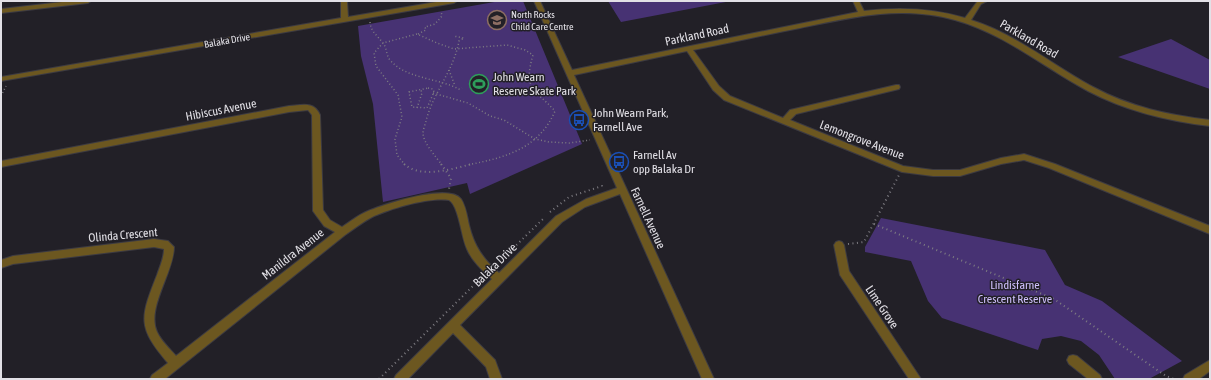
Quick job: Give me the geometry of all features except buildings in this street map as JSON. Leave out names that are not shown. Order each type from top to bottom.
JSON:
[{"type":"street","points":[[1,11],[88,1]]},
{"type":"street","points":[[344,1],[345,20]]},
{"type":"street","name":"Balaka Drive","points":[[1,79],[454,1]]},
{"type":"street","name":"Farnell Avenue","points":[[536,1],[708,379]]},
{"type":"street","points":[[856,1],[862,12]]},
{"type":"street","points":[[968,21],[979,3],[984,1]]},
{"type":"street","name":"Parkland Road","points":[[570,73],[862,12],[922,10],[968,21],[1010,39],[1073,79],[1122,103],[1155,114],[1210,123]]},
{"type":"street","name":"Lemongrove Avenue","points":[[688,48],[716,88],[727,98],[902,169],[932,173],[960,173],[1024,157],[1052,166],[1210,230]]},
{"type":"street","points":[[784,122],[793,112],[896,86]]},
{"type":"street","name":"Hibiscus Avenue","points":[[1,164],[289,109],[310,107],[314,110],[316,115],[318,211],[327,224],[342,232]]},
{"type":"street","name":"Balaka Drive","points":[[400,379],[559,219],[576,206],[594,198],[622,190]]},
{"type":"street","name":"Manildra Avenue","points":[[156,379],[342,232],[363,218],[382,210],[436,196],[448,196]]},
{"type":"street","points":[[448,196],[456,200],[461,208],[469,243],[476,258],[500,279]]},
{"type":"street","name":"Olinda Crescent","points":[[1,264],[13,260],[154,243],[165,244],[169,247],[169,256],[152,308],[150,325],[155,338],[176,363]]},
{"type":"street","name":"Lime Grove","points":[[839,245],[844,272],[915,379]]},
{"type":"street","points":[[454,326],[491,364],[496,379]]},
{"type":"street","points":[[1073,360],[1096,379]]},
{"type":"street","points":[[1189,379],[1210,365]]},
{"type":"path","points":[[418,34],[427,39],[457,49],[506,45],[528,50],[533,55],[527,79],[531,89],[555,111],[550,124],[535,139],[515,153],[498,159],[445,170],[418,172],[408,168],[397,154],[395,139],[402,117],[398,95],[376,66],[374,53],[383,43],[418,34],[423,33],[426,30],[425,28],[432,27],[439,22],[442,16],[440,8]]},
{"type":"path","points":[[370,22],[370,27],[374,34],[383,43],[389,59],[401,69],[455,86],[459,89],[462,88]]},
{"type":"path","points":[[428,107],[449,70],[459,41],[464,36],[453,36]]},
{"type":"path","points":[[449,70],[455,86]]},
{"type":"path","points":[[428,107],[412,107],[409,92],[421,89],[433,89],[433,95],[428,107],[423,134],[429,147],[451,178],[448,196]]},
{"type":"path","points":[[417,108],[421,98],[421,89]]},
{"type":"path","points":[[427,97],[436,94],[468,103],[490,116],[504,120],[535,139],[549,142],[569,143],[598,138]]},
{"type":"path","points":[[839,245],[864,242],[902,169]]},
{"type":"path","points":[[874,224],[1054,299],[1174,379]]},
{"type":"green space","points":[[500,1],[523,1],[582,144],[470,194],[467,183],[383,202],[373,104],[361,56],[358,26]]},
{"type":"green space","points":[[608,1],[731,1],[621,22]]},
{"type":"green space","points":[[1171,39],[1210,60],[1210,89],[1118,57]]},
{"type":"green space","name":"Lindisfarne Crescent Reserve","points":[[881,218],[1045,250],[1065,285],[1102,301],[1182,361],[1149,379],[1115,379],[1099,355],[1081,341],[1061,336],[1042,339],[1038,350],[942,318],[928,301],[911,261],[865,252],[865,247]]},
{"type":"place","name":"North Rocks Child Care Centre","points":[[497,20]]},
{"type":"place","name":"John Wearn Reserve Skate Park","points":[[479,84]]},
{"type":"place","name":"John Wearn Park, Farnell Ave","points":[[579,120]]},
{"type":"place","name":"Farnell Av opp Balaka Dr","points":[[619,162]]}]
